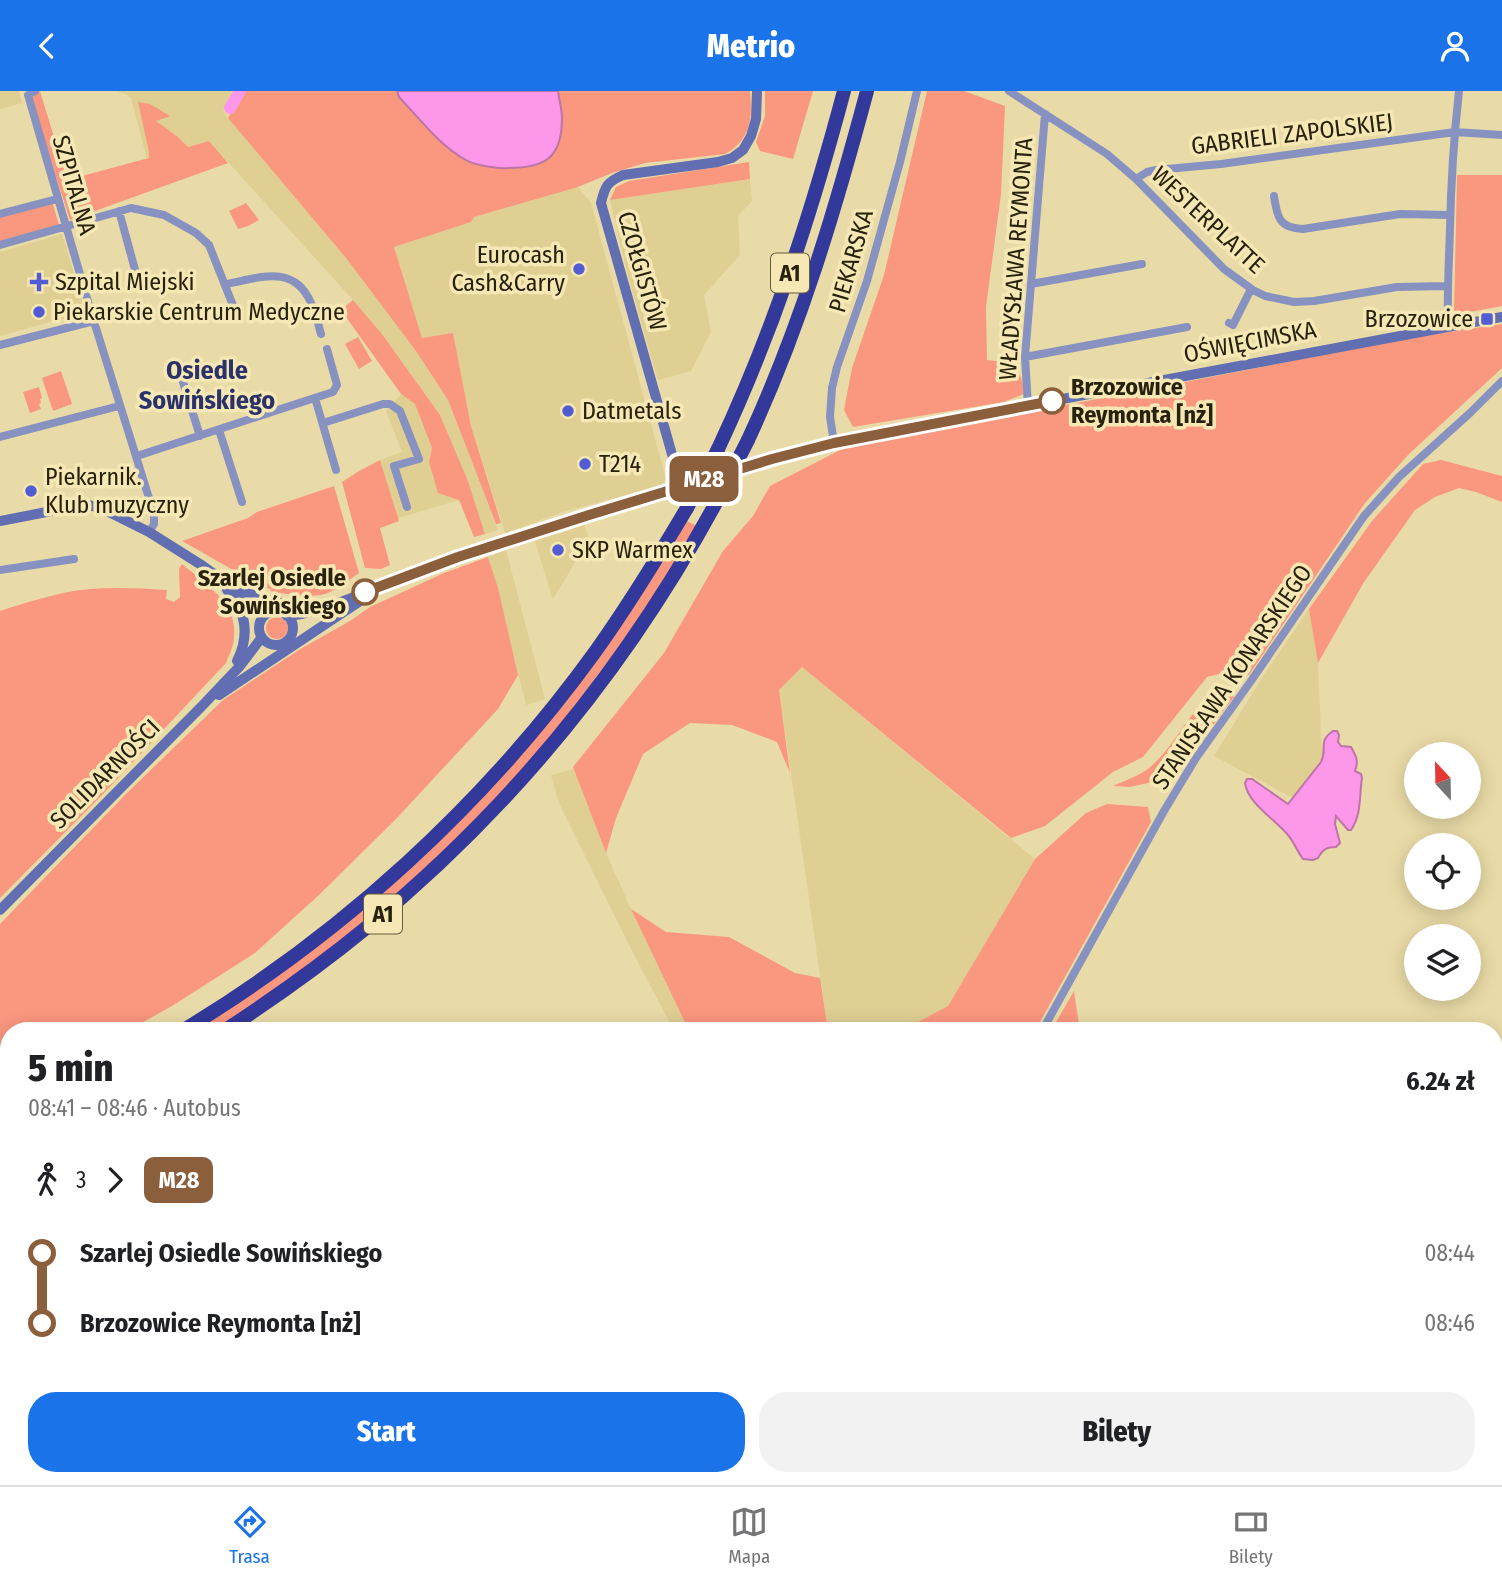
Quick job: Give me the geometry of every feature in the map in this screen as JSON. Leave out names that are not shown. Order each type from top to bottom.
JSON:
[{"type":"highway","name":"A1","points":[[196,1022],[307,947],[355,909],[426,845],[505,763],[555,704],[615,623],[687,508],[718,449],[752,374],[782,297],[844,91]]},
{"type":"highway","name":"A1","points":[[237,1022],[300,979],[367,927],[453,851],[524,777],[568,726],[661,597],[718,499],[779,372],[806,299],[867,91]]},
{"type":"street","name":"SZPITALNA","points":[[35,91],[28,95],[57,199],[155,514],[154,524],[149,532]]},
{"type":"street","name":"CZOŁGISTÓW","points":[[679,487],[601,203],[606,186],[612,179],[623,175],[725,160],[743,150],[754,127],[757,91]]},
{"type":"street","name":"PIEKARSKA","points":[[834,443],[830,417],[832,388],[867,281],[900,162],[916,91]]},
{"type":"street","name":"WESTERPLATTE","points":[[1009,91],[1107,154],[1136,179],[1224,269],[1265,296],[1294,302],[1314,301],[1397,287],[1447,286]]},
{"type":"street","points":[[1448,326],[1450,215],[1459,91]]},
{"type":"street","name":"WŁADYSŁAWA REYMONTA","points":[[1028,405],[1025,357],[1045,114]]},
{"type":"street","name":"GABRIELI ZAPOLSKIEJ","points":[[1136,179],[1156,170],[1221,164],[1455,132],[1502,135]]},
{"type":"street","points":[[1274,196],[1280,221],[1296,229],[1400,214],[1450,215]]},
{"type":"street","points":[[0,214],[57,199]]},
{"type":"street","points":[[0,246],[119,211],[136,208],[164,215],[205,240],[212,251],[236,313]]},
{"type":"street","points":[[119,211],[136,277]]},
{"type":"street","points":[[1031,284],[1142,264]]},
{"type":"street","points":[[226,284],[275,275],[297,282],[311,302],[321,334]]},
{"type":"street","points":[[1229,323],[1233,325],[1251,289]]},
{"type":"street","name":"OŚWIĘCIMSKA","points":[[385,585],[458,557],[679,487],[834,443],[1502,317]]},
{"type":"street","points":[[0,345],[94,321]]},
{"type":"street","points":[[1025,357],[1187,327]]},
{"type":"street","points":[[137,456],[333,392],[337,384],[327,349]]},
{"type":"street","points":[[182,366],[183,382],[200,436]]},
{"type":"street","name":"STANISŁAWA KONARSKIEGO","points":[[1047,1022],[1196,758],[1364,516],[1399,477],[1502,381]]},
{"type":"street","points":[[315,398],[336,470]]},
{"type":"street","points":[[323,423],[383,404],[390,404],[400,411],[419,459],[394,466],[407,507]]},
{"type":"street","points":[[0,436],[120,406]]},
{"type":"street","points":[[219,430],[242,502]]},
{"type":"street","points":[[0,521],[89,505],[105,510],[149,532],[203,566],[265,617]]},
{"type":"street","points":[[0,570],[74,559]]},
{"type":"street","points":[[213,574],[262,599],[302,606],[336,604]]},
{"type":"street","points":[[213,574],[235,599],[244,623],[241,653],[216,691]]},
{"type":"street","points":[[288,615],[293,627],[289,638],[280,644],[266,640],[259,627],[265,617],[278,611],[294,616],[336,604],[385,585]]},
{"type":"street","points":[[202,706],[385,585]]},
{"type":"street","points":[[293,627],[336,604]]},
{"type":"street","name":"SOLIDARNOŚCI","points":[[0,910],[266,640]]},
{"type":"shaded area","points":[[0,91],[19,91],[22,103],[0,109]]},
{"type":"shaded area","points":[[40,91],[67,180],[149,158],[138,102],[150,104],[170,116],[156,121],[188,147],[209,141],[228,163],[70,220],[31,99]]},
{"type":"shaded area","points":[[116,91],[232,91],[223,112],[346,258],[416,351],[448,400],[498,530],[485,534],[468,481],[440,415],[382,334],[353,300],[209,141],[147,159],[131,98]]},
{"type":"shaded area","points":[[244,91],[750,91],[751,110],[745,135],[725,154],[645,163],[578,187],[474,217],[471,222],[394,247],[422,338],[453,333],[471,426],[501,523],[496,524],[448,400],[416,351],[346,258],[228,118]]},
{"type":"shaded area","points":[[397,91],[558,91],[562,118],[559,143],[549,158],[532,166],[504,168],[475,163],[456,154],[438,139],[399,97]]},
{"type":"shaded area","points":[[765,91],[813,91],[793,159],[760,151],[756,142],[765,116]]},
{"type":"shaded area","points":[[927,91],[964,91],[1005,106],[1001,194],[986,307],[987,360],[1016,363],[1026,393],[1004,402],[853,427],[844,410],[852,368],[884,275]]},
{"type":"shaded area","points":[[749,162],[750,179],[610,200],[616,187],[629,181]]},
{"type":"shaded area","points":[[1457,175],[1502,175],[1502,306],[1454,315]]},
{"type":"shaded area","points":[[750,179],[752,201],[738,216],[740,255],[704,295],[711,332],[691,371],[658,380],[628,276],[610,200]]},
{"type":"shaded area","points":[[578,187],[591,203],[666,479],[662,485],[563,512],[505,533],[471,426],[453,334],[422,338],[394,247],[470,222],[474,217]]},
{"type":"shaded area","points":[[52,201],[59,225],[0,243],[0,215]]},
{"type":"shaded area","points":[[246,203],[259,220],[238,229],[229,211]]},
{"type":"shaded area","name":"Szpital Miejski","points":[[62,234],[86,312],[0,336],[0,252]]},
{"type":"shaded area","points":[[353,300],[382,334],[440,415],[468,481],[485,534],[474,537],[459,500],[438,493],[429,462],[432,448],[415,404],[401,394],[341,310]]},
{"type":"shaded area","points":[[1502,324],[1502,368],[1408,455],[1365,503],[1249,675],[1235,670],[1207,677],[1143,757],[1113,772],[1045,826],[1011,838],[802,667],[779,690],[790,773],[777,742],[732,725],[690,723],[643,754],[616,818],[606,853],[573,767],[664,653],[723,551],[753,516],[770,486],[844,448],[1389,341]]},
{"type":"shaded area","points":[[358,337],[372,361],[359,369],[345,344]]},
{"type":"shaded area","points":[[61,371],[72,404],[53,411],[42,378]]},
{"type":"shaded area","points":[[39,387],[41,409],[30,413],[23,392]]},
{"type":"shaded area","points":[[401,394],[415,404],[432,448],[429,463],[459,500],[398,518],[380,460],[402,452],[386,411]]},
{"type":"shaded area","points":[[380,460],[399,521],[380,528],[390,565],[381,569],[365,568],[342,482]]},
{"type":"shaded area","points":[[1441,460],[1502,476],[1502,502],[1459,488],[1435,497],[1415,510],[1364,582],[1318,663],[1309,609],[1372,521],[1423,464]]},
{"type":"shaded area","points":[[334,486],[359,573],[326,594],[316,596],[270,591],[271,589],[182,541],[248,518],[257,512]]},
{"type":"shaded area","points":[[685,520],[697,526],[643,614],[543,748],[442,854],[347,937],[264,998],[228,1022],[206,1022],[232,1006],[478,800]]},
{"type":"shaded area","points":[[584,523],[594,555],[576,561],[553,599],[534,539]]},
{"type":"shaded area","points":[[506,550],[545,699],[526,705],[488,557]]},
{"type":"shaded area","points":[[488,557],[518,675],[498,709],[396,819],[255,953],[143,1022],[0,1022],[0,924],[126,794],[223,700],[370,607],[444,573]]},
{"type":"shaded area","points":[[182,564],[218,595],[231,614],[234,640],[226,663],[105,792],[0,898],[0,611],[63,593],[102,588],[167,590],[166,599],[174,602],[180,597],[179,569]]},
{"type":"shaded area","points":[[1309,609],[1318,663],[1322,758],[1293,798],[1214,756],[1263,676]]},
{"type":"shaded area","points":[[277,617],[285,620],[288,628],[285,636],[277,639],[269,636],[266,628],[269,620]]},
{"type":"shaded area","points":[[802,667],[1035,859],[948,1006],[918,1022],[827,1022],[779,690]]},
{"type":"shaded area","points":[[1217,689],[1230,689],[1234,697],[1189,757],[1148,783],[1130,787],[1113,786],[1144,772],[1158,760],[1198,707]]},
{"type":"shaded area","points":[[1333,731],[1337,731],[1341,746],[1351,747],[1356,756],[1355,771],[1361,774],[1362,778],[1359,811],[1351,830],[1336,816],[1335,824],[1340,843],[1336,847],[1326,849],[1313,860],[1303,859],[1283,829],[1251,798],[1245,783],[1247,779],[1252,779],[1288,804],[1321,762],[1325,739]]},
{"type":"shaded area","points":[[574,769],[606,853],[685,1022],[669,1022],[558,801],[551,775]]},
{"type":"shaded area","points":[[1107,804],[1148,807],[1151,822],[1040,1022],[918,1022],[948,1006],[1035,859],[1086,813]]},
{"type":"shaded area","points":[[631,909],[666,932],[729,937],[795,973],[820,978],[827,1022],[685,1022]]},
{"type":"shaded area","points":[[1074,991],[1079,1022],[1056,1022]]},
{"type":"waterway","points":[[230,108],[240,91]]},
{"type":"bus line","name":"M28","points":[[365,592],[458,557],[772,459],[900,429],[1052,401]]},
{"type":"place","name":"Eurocash Cash&Carry","points":[[579,269]]},
{"type":"place","name":"Szpital Miejski","points":[[39,282]]},
{"type":"place","name":"Piekarskie Centrum Medyczne","points":[[39,312]]},
{"type":"place","name":"Brzozowice","points":[[1487,319]]},
{"type":"place","name":"Brzozowice Reymonta [nż]","points":[[1052,401]]},
{"type":"place","name":"Datmetals","points":[[568,411]]},
{"type":"place","name":"T214","points":[[585,464]]},
{"type":"place","name":"Piekarnik. Klub muzyczny","points":[[31,491]]},
{"type":"place","name":"SKP Warmex","points":[[558,550]]},
{"type":"place","name":"Szarlej Osiedle Sowińskiego","points":[[365,592]]},
{"type":"district","name":"Osiedle Sowińskiego","points":[[207,384]]}]
